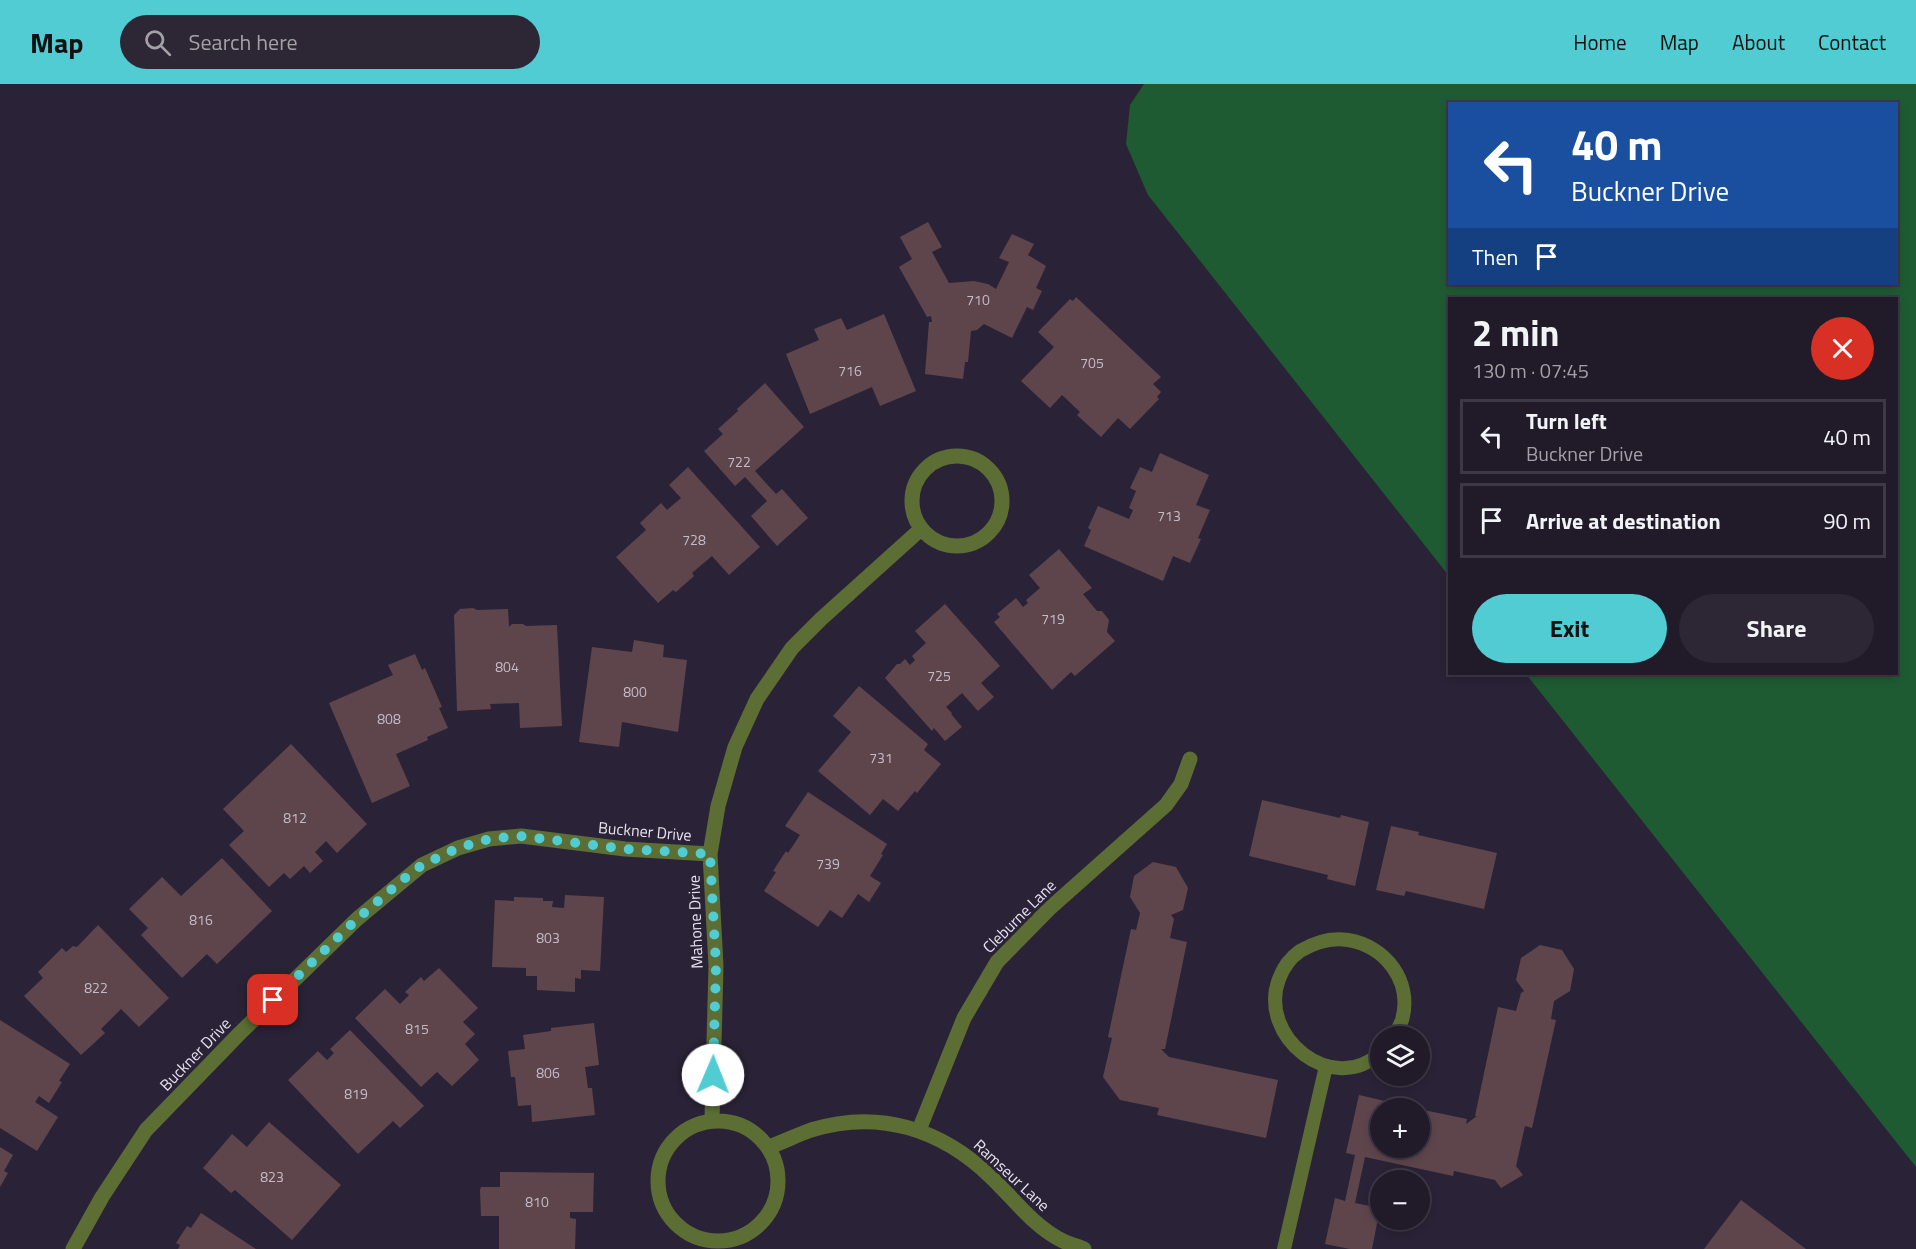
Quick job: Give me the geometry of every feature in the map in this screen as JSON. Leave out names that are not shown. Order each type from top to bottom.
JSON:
[{"type":"street","points":[[948,456],[971,457],[988,467],[1000,487],[1002,501],[996,524],[984,538],[967,546],[951,547],[931,539],[921,529],[912,511],[911,492],[919,474],[930,463],[948,456]]},
{"type":"street","name":"Mahone Drive","points":[[712,1119],[716,966],[710,854],[718,806],[735,747],[757,699],[792,648],[820,619],[921,529]]},
{"type":"street","name":"Cleburne Lane","points":[[919,1130],[964,1018],[997,962],[1049,909],[1166,805],[1181,784],[1190,759]]},
{"type":"street","name":"Buckner Drive","points":[[73,1249],[102,1197],[146,1130],[240,1033],[357,919],[422,865],[458,848],[489,839],[520,836],[626,849],[710,854]]},
{"type":"street","points":[[712,1119],[735,1123],[758,1136],[768,1147],[777,1168],[777,1191],[769,1212],[746,1242],[694,1243],[673,1222],[661,1200],[658,1176],[664,1155],[680,1132],[699,1122],[712,1119]]},
{"type":"street","name":"Ramseur Lane","points":[[768,1147],[812,1130],[849,1123],[878,1121],[919,1130],[958,1149],[990,1176],[1035,1222],[1062,1241],[1084,1249]]},
{"type":"lane","points":[[1370,1062],[1350,1068],[1326,1066],[1305,1056],[1283,1033],[1275,1012],[1275,990],[1283,969],[1294,955],[1314,943],[1338,938],[1362,942],[1383,955],[1399,975],[1404,994],[1403,1018],[1399,1026]]},
{"type":"lane","points":[[1284,1249],[1326,1066]]},
{"type":"green space","points":[[1144,84],[1916,84],[1916,1167],[1527,675],[1898,675],[1898,297],[1448,297],[1448,575],[1148,195],[1126,144],[1130,105]]},
{"type":"building","points":[[928,222],[942,247],[932,252],[949,283],[974,281],[988,284],[996,289],[1009,262],[999,258],[1012,234],[1034,244],[1028,255],[1046,266],[1036,288],[1042,291],[1033,310],[1027,307],[1012,338],[984,324],[977,330],[971,331],[968,362],[965,362],[963,379],[925,374],[931,316],[927,317],[899,267],[912,259],[900,237]]},
{"type":"building","points":[[1076,297],[1161,377],[1153,384],[1161,392],[1157,397],[1159,399],[1130,429],[1118,418],[1101,437],[1077,415],[1080,412],[1062,395],[1050,408],[1021,381],[1054,347],[1038,332],[1070,299],[1073,301]]},
{"type":"building","points":[[884,314],[916,391],[880,406],[872,387],[810,414],[786,354],[819,340],[814,329],[841,318],[847,330]]},
{"type":"building","points":[[765,383],[804,427],[755,471],[776,494],[782,489],[808,518],[777,546],[751,516],[767,501],[745,477],[735,486],[704,451],[723,434],[718,429]]},
{"type":"building","points":[[1160,453],[1209,475],[1196,505],[1210,510],[1198,538],[1201,539],[1190,563],[1173,556],[1163,581],[1084,546],[1091,530],[1088,528],[1098,506],[1129,519],[1133,510],[1129,508],[1136,491],[1130,488],[1140,467],[1152,472]]},
{"type":"building","points":[[688,467],[760,547],[729,575],[712,556],[692,573],[694,576],[676,592],[673,590],[658,603],[616,557],[646,530],[640,523],[661,503],[667,510],[681,498],[669,485]]},
{"type":"building","points":[[1059,549],[1092,588],[1083,594],[1097,611],[1102,611],[1109,620],[1107,632],[1115,641],[1075,676],[1071,672],[1052,690],[994,622],[1000,617],[997,614],[1016,598],[1023,607],[1028,603],[1026,600],[1040,588],[1029,575]]},
{"type":"building","points":[[945,604],[1000,666],[981,683],[994,697],[978,711],[962,693],[946,707],[962,727],[945,741],[934,728],[932,731],[885,678],[897,664],[905,659],[910,665],[915,660],[912,656],[926,643],[915,631]]},
{"type":"building","points":[[460,609],[477,610],[508,609],[509,627],[512,624],[557,625],[562,726],[520,728],[519,703],[490,704],[491,709],[457,711],[454,615]]},
{"type":"building","points":[[634,640],[664,645],[663,657],[687,660],[678,732],[622,722],[619,747],[579,742],[592,647],[632,652]]},
{"type":"building","points":[[415,654],[422,670],[425,668],[442,707],[439,708],[448,728],[396,754],[410,786],[372,803],[329,703],[393,675],[388,665]]},
{"type":"building","points":[[859,686],[928,744],[924,750],[941,764],[917,793],[915,791],[898,811],[883,799],[870,815],[818,771],[851,732],[833,716]]},
{"type":"building","points":[[291,744],[367,824],[337,853],[326,841],[315,852],[323,861],[310,873],[304,866],[290,879],[284,873],[269,887],[229,845],[244,831],[223,809]]},
{"type":"building","points":[[808,792],[887,844],[870,876],[881,883],[869,902],[858,894],[842,918],[830,910],[818,927],[764,891],[776,872],[773,871],[800,835],[785,826]]},
{"type":"building","points":[[1262,800],[1340,818],[1341,815],[1369,822],[1355,886],[1327,879],[1328,875],[1249,856]]},
{"type":"building","points":[[1391,826],[1419,832],[1418,835],[1497,853],[1484,909],[1406,891],[1404,896],[1376,890]]},
{"type":"building","points":[[222,858],[272,911],[217,964],[207,954],[182,978],[141,935],[148,928],[129,909],[162,877],[181,896]]},
{"type":"building","points":[[1153,862],[1176,867],[1188,888],[1183,910],[1171,915],[1174,919],[1170,938],[1187,942],[1165,1049],[1161,1049],[1169,1057],[1278,1080],[1266,1138],[1157,1115],[1159,1108],[1120,1100],[1103,1077],[1112,1038],[1108,1037],[1131,929],[1136,930],[1140,913],[1130,897],[1134,876]]},
{"type":"building","points":[[565,895],[604,897],[600,971],[581,970],[581,979],[575,978],[575,992],[537,990],[537,976],[526,976],[526,968],[492,967],[495,900],[514,901],[514,897],[543,898],[543,901],[553,901],[552,907],[564,908]]},
{"type":"building","points":[[98,925],[169,998],[139,1027],[121,1009],[101,1029],[105,1033],[81,1055],[24,996],[43,978],[38,972],[62,948],[66,952],[73,946],[77,947]]},
{"type":"building","points":[[1540,945],[1562,950],[1574,969],[1570,991],[1554,1001],[1551,1019],[1556,1020],[1532,1128],[1525,1126],[1516,1166],[1523,1175],[1501,1188],[1495,1180],[1454,1171],[1453,1176],[1365,1157],[1355,1203],[1370,1206],[1370,1230],[1376,1230],[1372,1249],[1350,1249],[1325,1244],[1335,1198],[1345,1201],[1355,1155],[1346,1153],[1359,1095],[1372,1098],[1370,1098],[1370,1158],[1430,1158],[1430,1111],[1467,1119],[1466,1124],[1477,1116],[1475,1116],[1498,1007],[1516,1011],[1521,993],[1524,991],[1516,980],[1521,958]]},
{"type":"building","points":[[439,968],[478,1008],[463,1022],[475,1034],[465,1044],[479,1060],[452,1086],[437,1072],[421,1087],[355,1018],[385,989],[400,1004],[409,995],[405,992],[421,977],[424,981]]},
{"type":"building","points":[[0,1020],[70,1064],[49,1103],[39,1096],[35,1102],[58,1117],[37,1151],[0,1128]]},
{"type":"building","points":[[594,1023],[599,1065],[585,1067],[588,1088],[592,1088],[595,1115],[532,1122],[531,1105],[518,1106],[515,1077],[511,1077],[508,1051],[525,1049],[523,1035],[551,1031],[551,1028]]},
{"type":"building","points":[[350,1030],[424,1106],[400,1128],[393,1121],[358,1154],[288,1080],[318,1051],[327,1060],[334,1053],[330,1049]]},
{"type":"building","points":[[269,1122],[341,1185],[292,1240],[235,1190],[231,1193],[203,1168],[232,1134],[247,1147]]},
{"type":"building","points":[[0,1147],[13,1155],[4,1171],[8,1173],[0,1187]]},
{"type":"building","points":[[500,1172],[594,1173],[593,1212],[570,1212],[570,1218],[576,1219],[575,1249],[499,1249],[499,1216],[481,1216],[480,1190],[481,1187],[500,1187]]},
{"type":"building","points":[[1741,1200],[1806,1249],[1704,1249]]},
{"type":"building","points":[[201,1213],[256,1249],[178,1249],[180,1245],[176,1243],[187,1226],[191,1228]]},
{"type":"route","points":[[273,1000],[357,919],[405,878],[422,865],[458,848],[489,839],[520,836],[626,849],[710,854],[716,966],[713,1075]]}]
